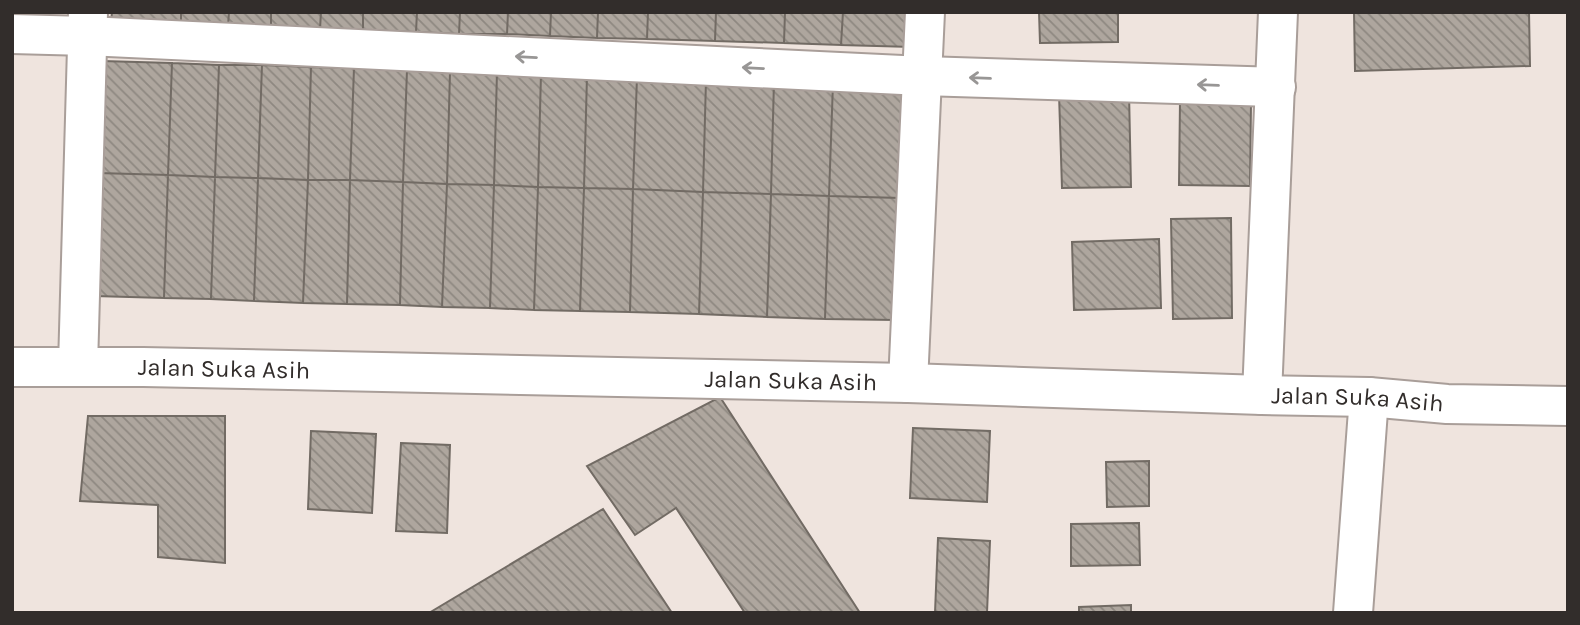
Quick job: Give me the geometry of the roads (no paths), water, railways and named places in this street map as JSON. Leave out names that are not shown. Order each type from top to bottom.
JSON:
[{"type":"street","points":[[908,383],[925,12]]},
{"type":"street","points":[[1262,395],[1278,12]]},
{"type":"street","points":[[78,366],[88,24]]},
{"type":"street","points":[[12,34],[88,24],[923,76],[1276,87]]},
{"type":"street","name":"Jalan Suka Asih","points":[[12,367],[78,366],[908,383],[1369,397],[1447,404],[1568,406]]},
{"type":"street","points":[[1353,613],[1369,397]]}]
